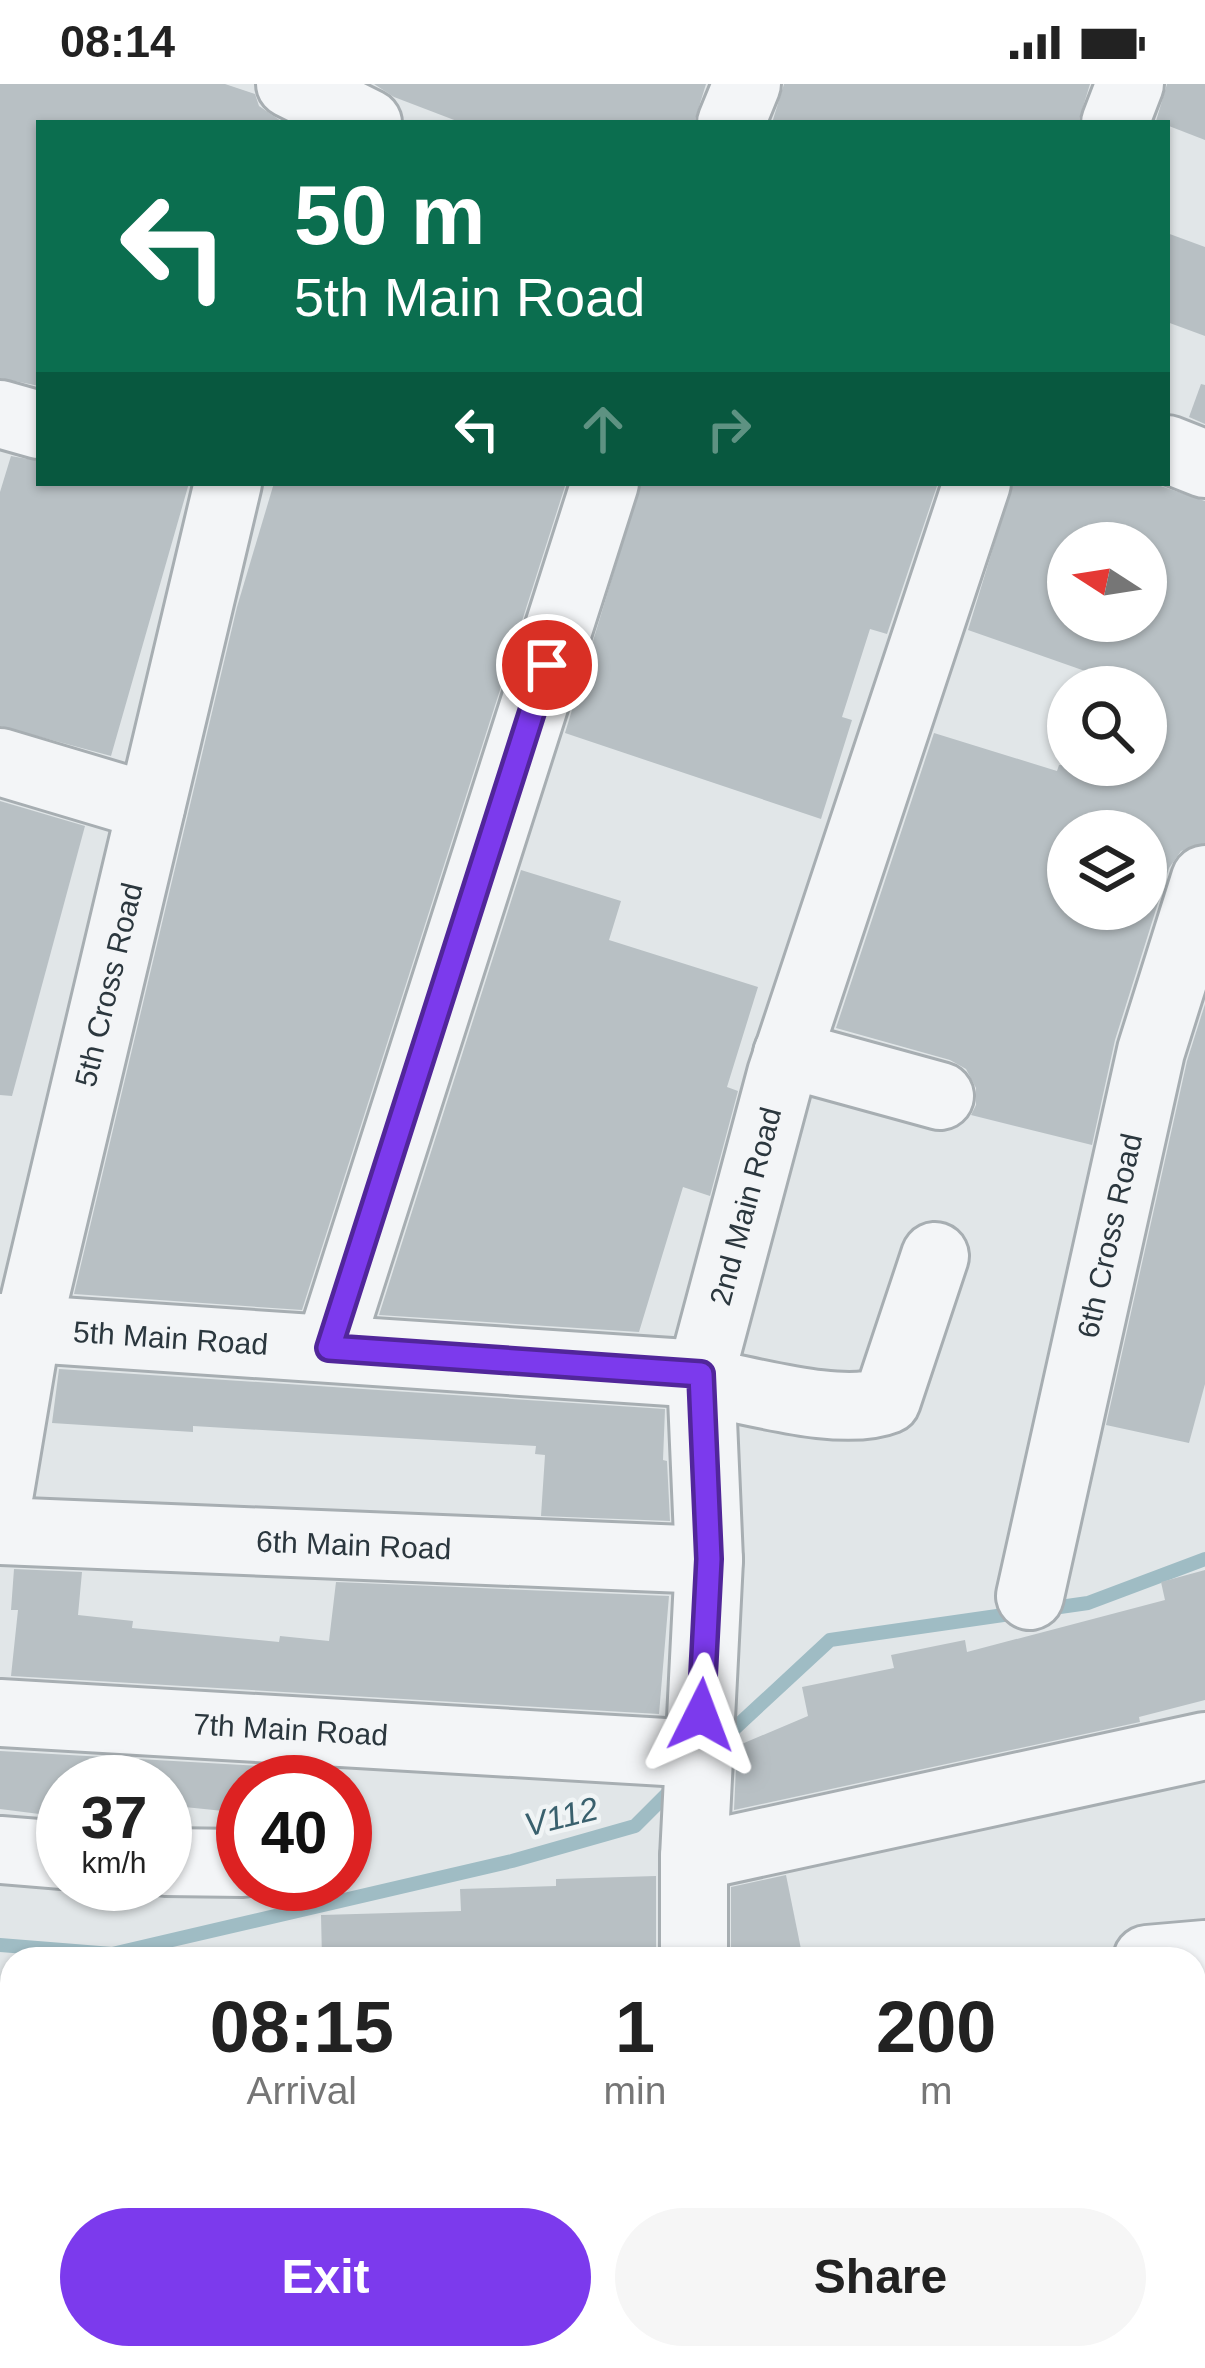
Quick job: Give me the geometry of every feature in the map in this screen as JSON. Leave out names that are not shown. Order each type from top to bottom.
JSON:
[{"type":"street","points":[[290,84],[355,111]]},
{"type":"street","points":[[732,120],[747,84]]},
{"type":"street","points":[[1115,120],[1130,84]]},
{"type":"street","points":[[0,414],[36,424]]},
{"type":"street","points":[[1170,450],[1205,464]]},
{"type":"street","name":"5th Cross Road","points":[[0,1492],[14,1329],[151,807],[227,486]]},
{"type":"street","points":[[329,1348],[604,486]]},
{"type":"street","name":"2nd Main Road","points":[[694,1947],[709,1559],[701,1378],[788,1054],[976,486]]},
{"type":"street","points":[[0,762],[151,807]]},
{"type":"street","name":"6th Cross Road","points":[[1030,1596],[1150,1051],[1205,879]]},
{"type":"street","points":[[788,1054],[940,1096]]},
{"type":"street","name":"5th Main Road","points":[[14,1329],[701,1378],[833,1404],[870,1406],[887,1400],[935,1256]]},
{"type":"street","name":"6th Main Road","points":[[0,1531],[709,1559]]},
{"type":"street","name":"7th Main Road","points":[[0,1713],[579,1748],[698,1773]]},
{"type":"street","points":[[694,1857],[1205,1746]]},
{"type":"street","points":[[0,1850],[36,1853]]},
{"type":"building","points":[[0,84],[225,84],[255,94],[259,106],[280,120],[36,120],[36,385],[0,378]]},
{"type":"building","points":[[374,84],[706,84],[695,120],[454,120],[394,97]]},
{"type":"building","points":[[784,84],[1090,84],[1079,120],[773,120]]},
{"type":"building","points":[[1167,84],[1205,84],[1205,140],[1170,126],[1170,120],[1156,120]]},
{"type":"building","points":[[1170,234],[1205,247],[1205,336],[1170,323]]},
{"type":"building","points":[[1201,384],[1205,385],[1205,424],[1189,417]]},
{"type":"building","points":[[11,456],[36,460],[36,486],[188,486],[111,756],[0,726],[0,492]]},
{"type":"building","points":[[273,486],[565,486],[302,1310],[74,1294],[237,607]]},
{"type":"building","points":[[640,486],[937,486],[887,634],[870,629],[842,717],[852,720],[821,819],[565,733]]},
{"type":"building","points":[[1012,486],[1161,486],[1205,501],[1205,843],[1181,851],[1167,874],[1167,810],[1047,810],[1047,930],[1150,930],[1115,1040],[1092,1145],[971,1115],[976,1088],[966,1069],[950,1060],[836,1028],[934,733],[1047,768],[1047,786],[1167,786],[1167,666],[1071,666],[968,630]]},
{"type":"building","points":[[0,801],[85,826],[12,1096],[0,1095]]},
{"type":"building","points":[[521,870],[621,901],[609,940],[758,987],[727,1087],[738,1091],[710,1196],[683,1187],[639,1332],[379,1315]]},
{"type":"building","points":[[1205,1004],[1205,1384],[1189,1443],[1106,1425],[1187,1061]]},
{"type":"building","points":[[59,1369],[665,1409],[663,1460],[667,1461],[670,1521],[541,1516],[545,1455],[535,1454],[536,1446],[193,1426],[193,1432],[52,1423]]},
{"type":"building","points":[[14,1569],[82,1572],[78,1615],[133,1621],[132,1628],[279,1642],[280,1636],[329,1641],[336,1582],[669,1596],[659,1714],[11,1676],[18,1610],[11,1610]]},
{"type":"building","points":[[1205,1570],[1205,1700],[1139,1717],[1140,1722],[734,1810],[737,1746],[808,1716],[802,1687],[894,1668],[891,1655],[965,1640],[967,1652],[1165,1600],[1161,1582]]},
{"type":"building","points":[[0,1751],[70,1755],[36,1755],[36,1814],[0,1809]]},
{"type":"building","points":[[192,1762],[216,1763],[216,1810],[192,1808]]},
{"type":"building","points":[[786,1875],[801,1947],[731,1947],[731,1887]]},
{"type":"building","points":[[656,1876],[656,1947],[322,1947],[321,1915],[461,1911],[460,1889],[556,1886],[556,1879]]},
{"type":"waterway","name":"V112","points":[[1046,1609],[1088,1603],[1205,1559]]},
{"type":"waterway","name":"V112","points":[[722,1740],[830,1640],[1018,1613]]},
{"type":"waterway","name":"V112","points":[[142,1947],[512,1861],[635,1826],[676,1785]]},
{"type":"waterway","name":"V112","points":[[0,1945],[25,1947]]},
{"type":"route","points":[[547,665],[329,1348],[701,1374],[709,1559],[701,1715]]}]
